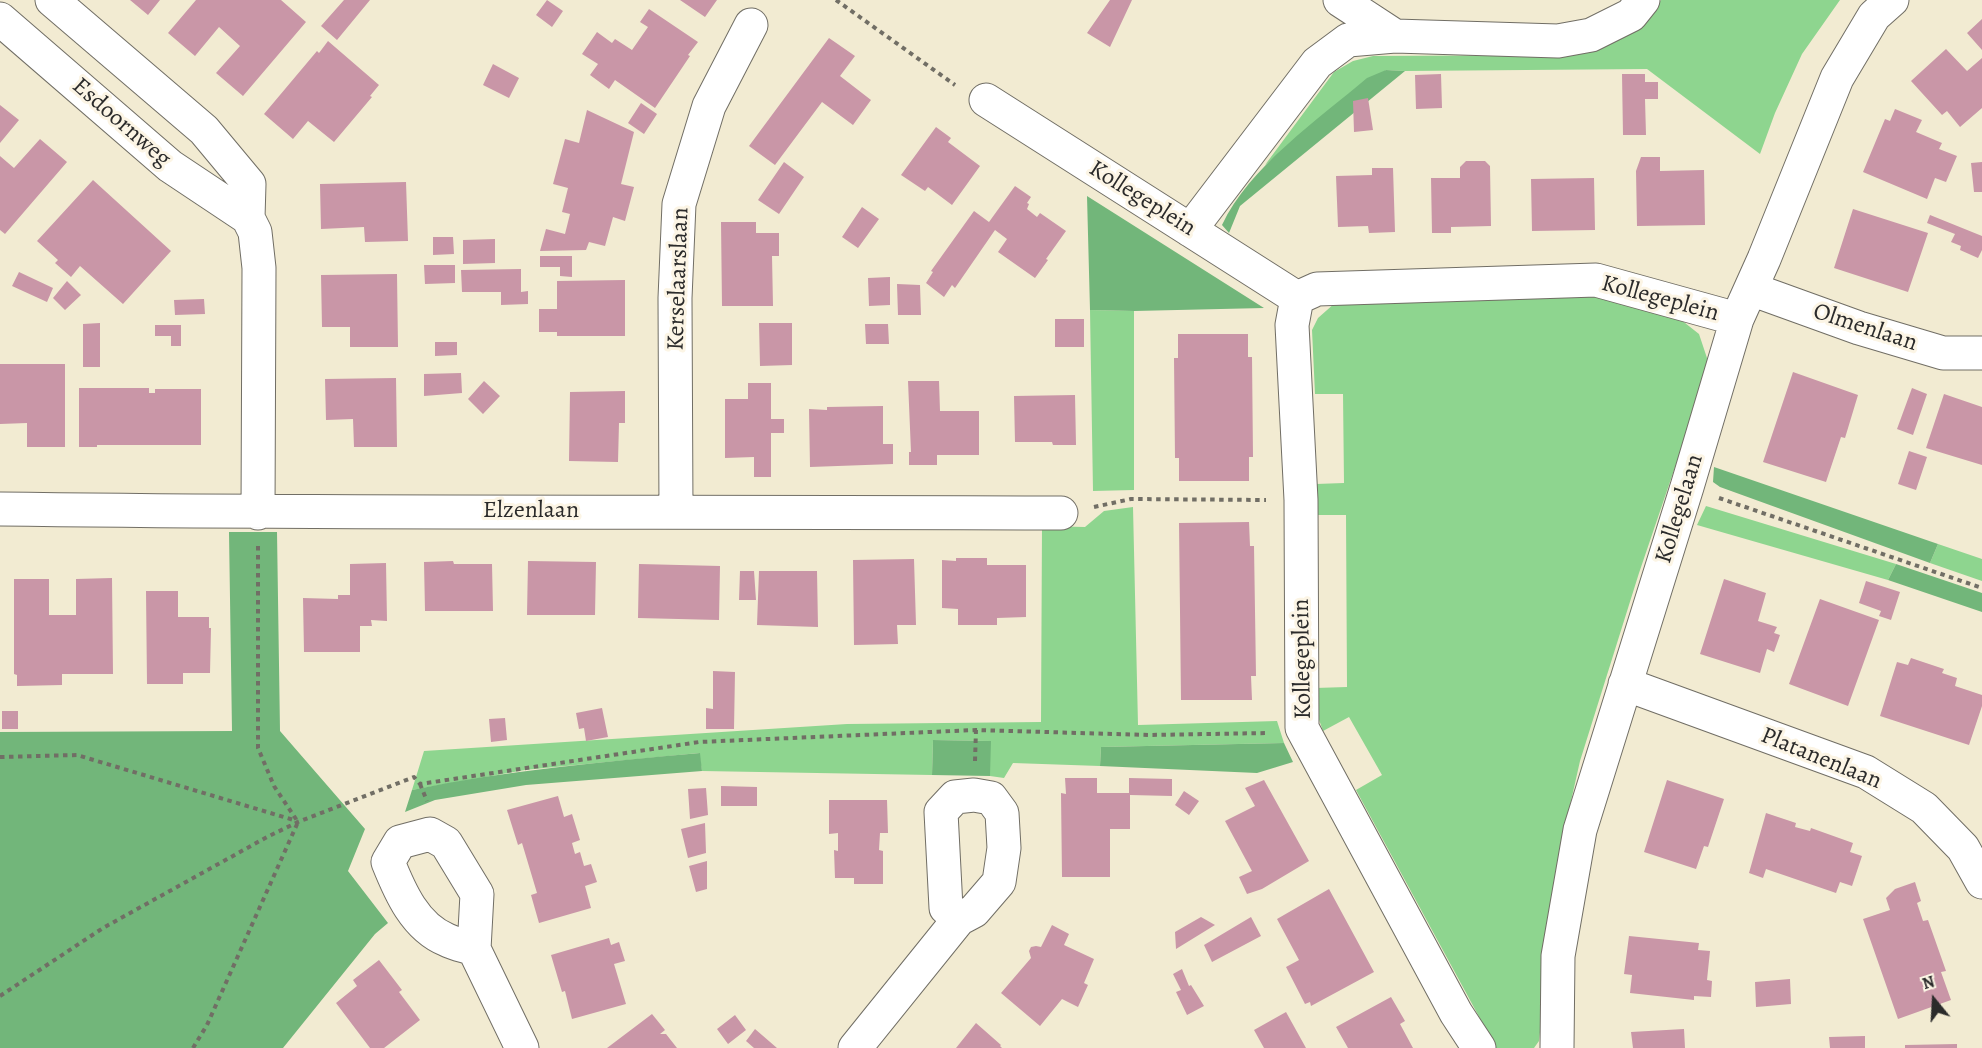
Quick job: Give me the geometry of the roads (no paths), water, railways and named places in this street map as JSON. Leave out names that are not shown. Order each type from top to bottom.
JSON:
[{"type":"street","name":"Esdoornweg","points":[[52,0],[204,129],[249,184],[248,218],[255,232],[259,268],[258,513]]},
{"type":"street","points":[[1190,230],[1317,63],[1348,40],[1395,36],[1558,41],[1591,35],[1631,15],[1643,0]]},
{"type":"street","name":"Kollegelaan","points":[[1557,1048],[1558,956],[1580,830],[1737,319],[1837,78],[1874,16],[1892,0]]},
{"type":"street","points":[[1343,2],[1395,36]]},
{"type":"street","points":[[1343,2],[1348,40]]},
{"type":"street","name":"Esdoornweg","points":[[0,19],[170,166],[248,218]]},
{"type":"street","name":"Kerselaarslaan","points":[[676,511],[675,298],[679,204],[709,106],[752,25]]},
{"type":"street","name":"Kollegeplein","points":[[986,100],[1297,298]]},
{"type":"street","name":"Kollegeplein","points":[[1297,298],[1317,289],[1596,280],[1737,319]]},
{"type":"street","name":"Olmenlaan","points":[[1751,289],[1860,328],[1943,353],[1982,353]]},
{"type":"street","name":"Kollegeplein","points":[[1297,298],[1292,326],[1301,500],[1302,728],[1456,1013],[1479,1048]]},
{"type":"street","name":"Elzenlaan","points":[[0,509],[258,513],[676,511],[1061,513]]},
{"type":"street","name":"Platanenlaan","points":[[1625,684],[1866,772],[1924,808],[1963,848],[1982,882]]},
{"type":"street","points":[[855,1048],[959,919]]},
{"type":"street","points":[[474,949],[522,1048]]}]
